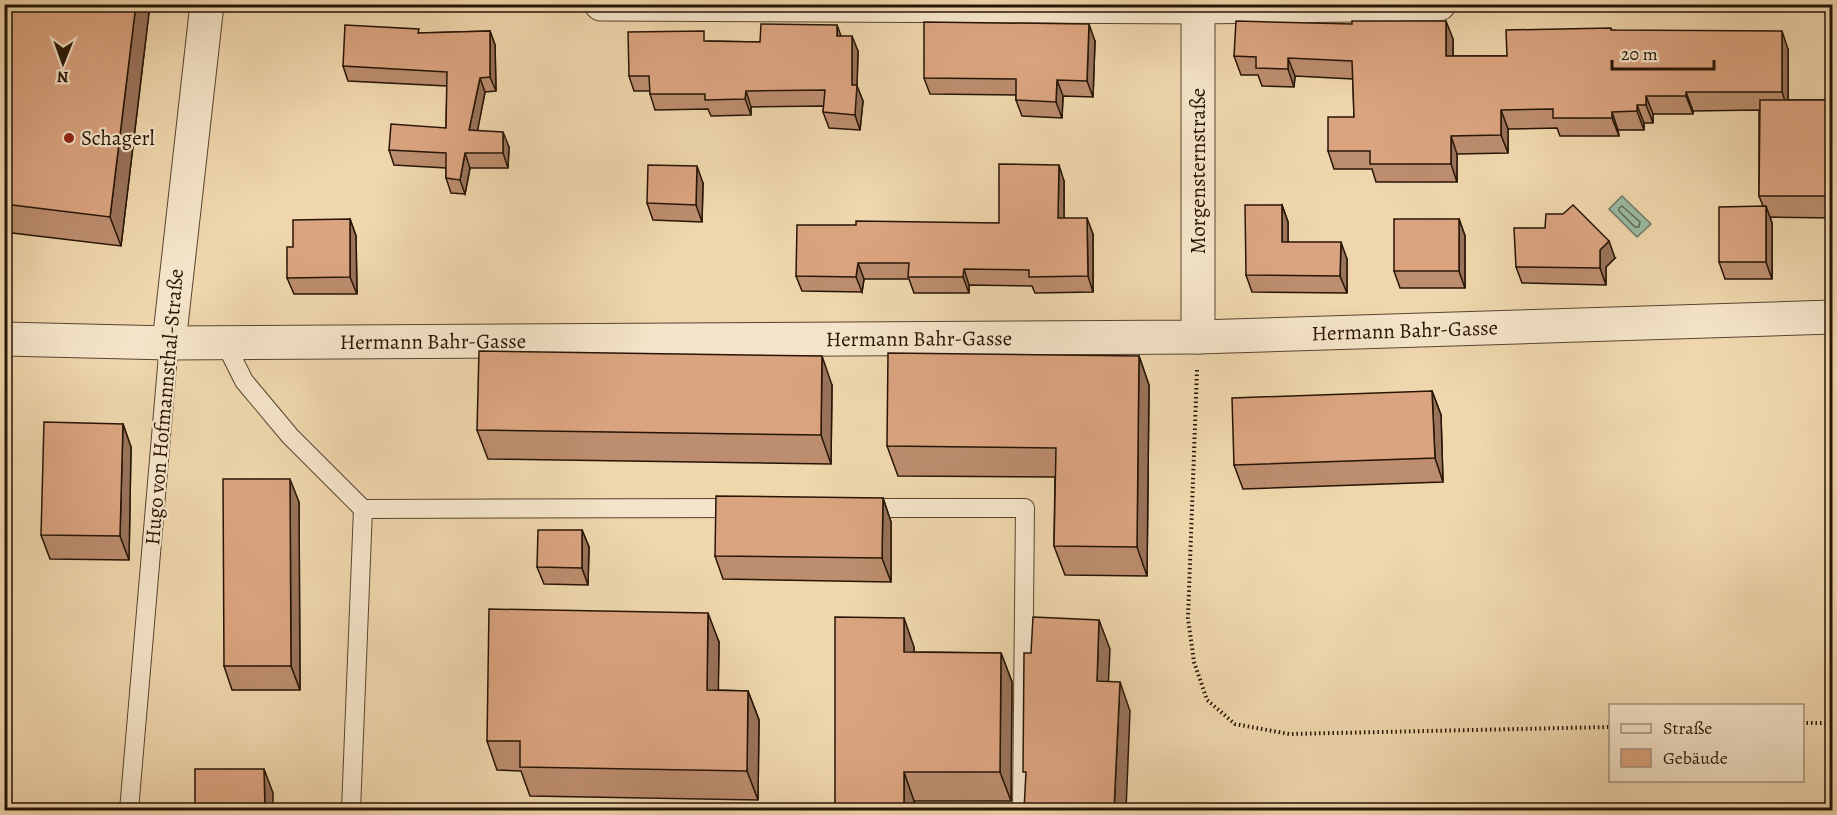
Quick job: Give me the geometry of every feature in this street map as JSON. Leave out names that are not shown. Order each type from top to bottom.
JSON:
[{"type":"street","name":"Hugo von Hofmannsthal-Straße","points":[[169,343],[207,4]]},
{"type":"street","points":[[601,4],[1198,6],[1439,4]]},
{"type":"street","name":"Morgensternstraße","points":[[1198,6],[1198,337]]},
{"type":"street","name":"Hermann Bahr-Gasse","points":[[4,339],[225,343],[1198,337],[1833,317]]},
{"type":"lane","name":"Hugo von Hofmannsthal-Straße","points":[[129,810],[169,343]]},
{"type":"lane","points":[[225,343],[244,381],[290,436],[363,509],[753,508]]},
{"type":"lane","points":[[848,508],[1025,508],[1022,810]]},
{"type":"lane","points":[[351,810],[363,509]]},
{"type":"path","points":[[1198,337],[1188,618],[1194,662],[1207,700],[1235,724],[1289,734],[1609,727]]},
{"type":"path","points":[[1804,723],[1833,723]]},
{"type":"water","points":[[1622,196],[1651,224],[1637,237],[1609,209]]},
{"type":"building","name":"Schagerl","points":[[4,4],[136,4],[110,217],[4,204]]},
{"type":"building","points":[[1236,21],[1352,24],[1352,21],[1446,21],[1446,56],[1507,56],[1506,30],[1611,28],[1611,30],[1782,31],[1782,92],[1686,92],[1686,96],[1646,96],[1646,105],[1637,105],[1637,111],[1612,112],[1612,118],[1553,118],[1553,109],[1501,110],[1501,135],[1451,136],[1451,164],[1370,164],[1370,151],[1328,151],[1328,117],[1354,117],[1352,61],[1288,58],[1288,69],[1256,68],[1256,57],[1234,56]]},
{"type":"building","points":[[924,22],[1089,24],[1087,81],[1057,80],[1056,102],[1016,100],[1016,79],[924,78]]},
{"type":"building","points":[[761,24],[837,25],[837,36],[852,36],[852,85],[857,85],[855,115],[823,112],[825,90],[746,91],[745,99],[705,100],[705,94],[650,94],[649,76],[629,76],[628,32],[704,31],[704,41],[760,42]]},
{"type":"building","points":[[345,25],[419,29],[418,33],[490,31],[490,77],[480,78],[469,130],[503,132],[503,153],[465,153],[460,180],[446,178],[446,153],[389,150],[391,124],[446,128],[447,72],[343,66]]},
{"type":"building","points":[[1760,100],[1833,100],[1833,196],[1759,196]]},
{"type":"building","points":[[999,164],[1059,165],[1058,218],[1087,218],[1088,276],[1029,277],[1029,270],[964,269],[963,277],[908,277],[909,263],[858,263],[856,277],[796,276],[797,225],[856,225],[856,221],[999,223]]},
{"type":"building","points":[[648,165],[697,166],[696,205],[647,203]]},
{"type":"building","points":[[1245,205],[1282,205],[1282,242],[1341,242],[1340,276],[1246,275]]},
{"type":"building","points":[[1573,205],[1609,241],[1600,250],[1600,268],[1516,267],[1514,228],[1545,228],[1546,214],[1563,214]]},
{"type":"building","points":[[1766,206],[1766,262],[1719,262],[1719,207]]},
{"type":"building","points":[[350,219],[350,277],[287,278],[287,247],[293,247],[293,220]]},
{"type":"building","points":[[1394,219],[1459,219],[1459,271],[1394,271]]},
{"type":"building","points":[[479,351],[822,356],[821,435],[477,430]]},
{"type":"building","points":[[888,353],[1139,356],[1137,547],[1054,546],[1056,448],[887,446]]},
{"type":"building","points":[[1432,391],[1435,458],[1234,465],[1232,398]]},
{"type":"building","points":[[44,422],[123,424],[120,536],[41,535]]},
{"type":"building","points":[[223,479],[290,479],[291,666],[224,666]]},
{"type":"building","points":[[716,496],[883,498],[882,558],[715,556]]},
{"type":"building","points":[[538,530],[582,530],[582,568],[537,567]]},
{"type":"building","points":[[489,609],[708,613],[707,690],[748,691],[747,771],[520,767],[520,741],[487,741]]},
{"type":"building","points":[[835,617],[904,618],[904,652],[1001,653],[1000,772],[904,772],[904,810],[835,810]]},
{"type":"building","points":[[1033,617],[1099,620],[1097,681],[1120,682],[1114,810],[1024,810],[1026,772],[1023,772],[1024,653],[1031,653]]},
{"type":"building","points":[[195,769],[264,769],[265,810],[195,810]]},
{"type":"place","name":"Schagerl","points":[[69,138]]}]
